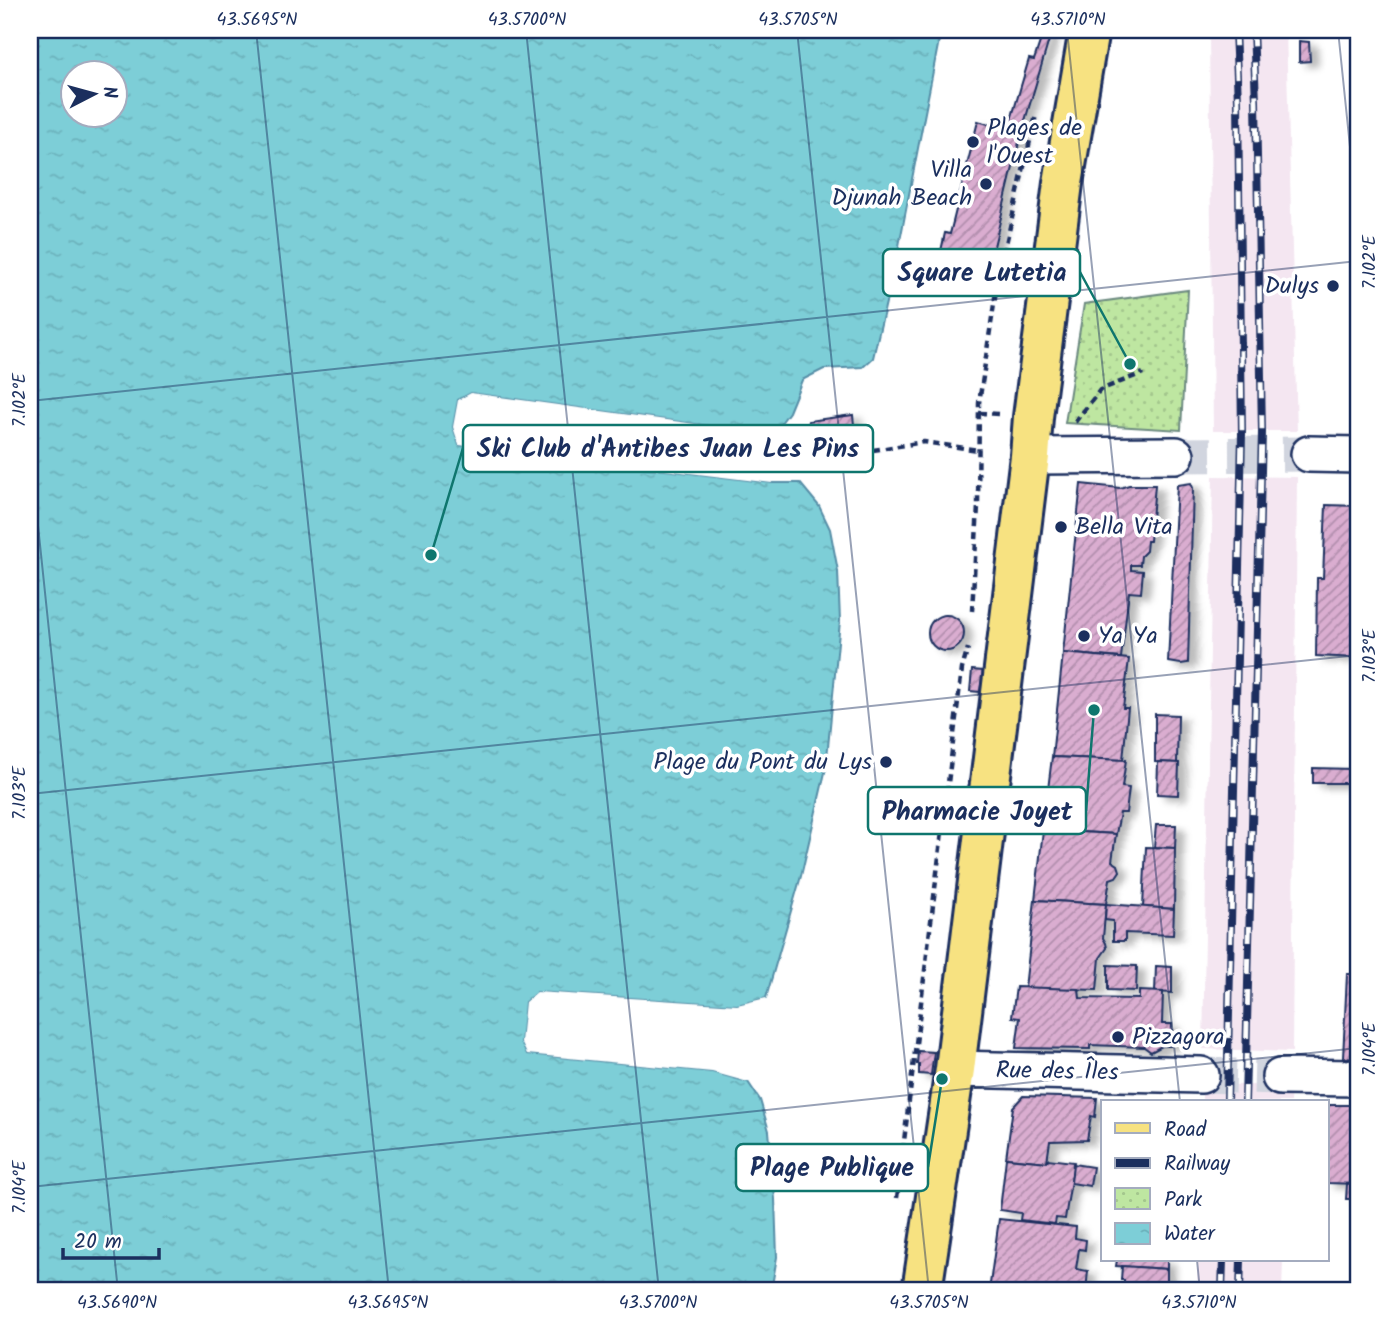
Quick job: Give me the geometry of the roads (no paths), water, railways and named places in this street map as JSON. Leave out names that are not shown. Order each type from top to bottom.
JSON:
[{"type":"main road","points":[[922,1291],[955,1069],[1063,183],[1088,30]]},
{"type":"street","points":[[1309,454],[1358,455]]},
{"type":"street","points":[[1030,456],[1176,455]]},
{"type":"street","name":"Rue des Îles","points":[[955,1069],[1202,1075]]},
{"type":"street","points":[[1280,1077],[1358,1078]]},
{"type":"water","points":[[30,30],[941,30],[898,251],[873,358],[863,367],[824,369],[802,380],[789,412],[778,427],[760,433],[471,393],[458,400],[453,427],[459,445],[772,483],[800,483],[819,506],[830,529],[838,571],[840,621],[826,768],[801,876],[766,998],[737,1005],[537,992],[525,1002],[521,1042],[527,1054],[712,1072],[748,1082],[760,1100],[769,1131],[777,1257],[771,1291],[30,1291]]},
{"type":"tunnel","points":[[1176,455],[1309,454]]},
{"type":"tunnel","points":[[1201,1075],[1280,1077]]},
{"type":"railway","points":[[1227,1100],[1242,434],[1235,30]]},
{"type":"railway","points":[[1245,1100],[1262,432],[1253,30]]},
{"type":"railway","points":[[1222,1291],[1223,1262]]},
{"type":"railway","points":[[1240,1291],[1241,1262]]},
{"type":"place","name":"Plages de l'Ouest","points":[[973,142]]},
{"type":"place","name":"Villa Djunah Beach","points":[[986,184]]},
{"type":"place","name":"Dulys","points":[[1333,286]]},
{"type":"place","name":"Square Lutetia","points":[[1130,364]]},
{"type":"place","name":"Bella Vita","points":[[1061,527]]},
{"type":"place","name":"Ski Club d'Antibes Juan Les Pins","points":[[431,555]]},
{"type":"place","name":"Ya Ya","points":[[1084,636]]},
{"type":"place","name":"Pharmacie Joyet","points":[[1094,710]]},
{"type":"place","name":"Plage du Pont du Lys","points":[[886,762]]},
{"type":"place","name":"Pizzagora","points":[[1118,1037]]},
{"type":"place","name":"Plage Publique","points":[[942,1079]]}]
